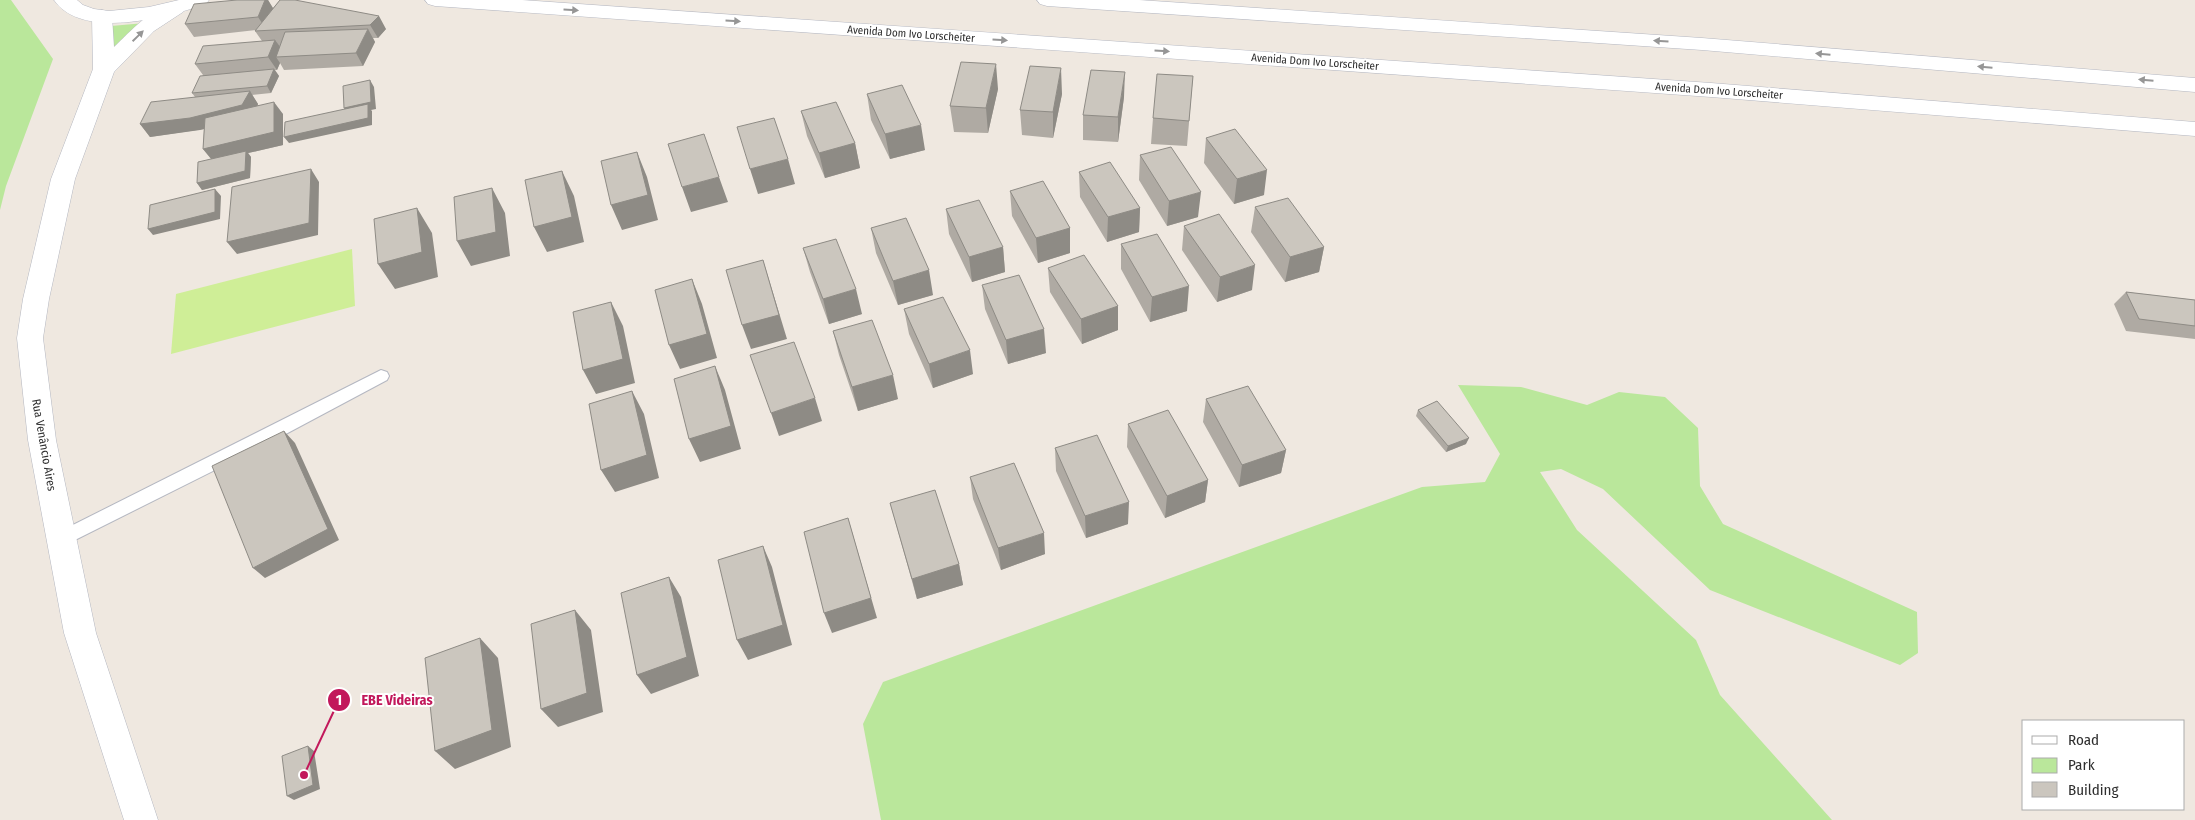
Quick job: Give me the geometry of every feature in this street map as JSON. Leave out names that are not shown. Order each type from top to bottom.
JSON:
[{"type":"main road","points":[[64,0],[68,5],[82,12],[102,16],[129,16],[176,8],[199,0]]},
{"type":"main road","name":"Avenida Dom Ivo Lorscheiter","points":[[435,0],[1711,90],[2195,130]]},
{"type":"main road","points":[[1048,0],[1702,44],[2195,85]]},
{"type":"main road","name":"Rua Venâncio Aires","points":[[104,69],[147,27],[176,8]]},
{"type":"main road","name":"Rua Venâncio Aires","points":[[102,16],[104,69],[63,179],[36,299],[30,338],[42,440],[80,633],[141,820]]},
{"type":"lane","points":[[61,539],[261,439],[380,376]]},
{"type":"green space","points":[[0,0],[11,0],[53,59],[6,186],[0,210]]},
{"type":"green space","points":[[145,23],[107,62],[111,26]]},
{"type":"green space","points":[[352,249],[355,306],[171,354],[176,294]]},
{"type":"green space","points":[[1458,385],[1521,387],[1587,405],[1619,392],[1665,397],[1698,428],[1700,486],[1723,524],[1917,612],[1918,653],[1900,665],[1710,590],[1603,489],[1561,469],[1540,472],[1577,530],[1696,640],[1720,695],[1832,820],[881,820],[863,724],[883,682],[1422,487],[1485,482],[1500,454]]},
{"type":"building","points":[[237,0],[265,0],[258,17],[185,24],[194,4]]},
{"type":"building","points":[[280,0],[295,0],[379,16],[370,25],[255,31]]},
{"type":"building","points":[[368,29],[356,53],[276,57],[285,32]]},
{"type":"building","points":[[275,40],[268,57],[195,64],[203,46]]},
{"type":"building","points":[[961,62],[996,64],[986,108],[950,106]]},
{"type":"building","points":[[1030,66],[1061,68],[1053,112],[1020,110]]},
{"type":"building","points":[[274,69],[267,86],[192,93],[200,76]]},
{"type":"building","points":[[1091,70],[1125,72],[1118,117],[1083,115]]},
{"type":"building","points":[[1157,74],[1193,76],[1189,121],[1153,118]]},
{"type":"building","points":[[370,80],[371,102],[344,108],[343,86]]},
{"type":"building","points":[[902,85],[921,125],[885,134],[867,94]]},
{"type":"building","points":[[250,91],[242,105],[190,118],[140,124],[151,102]]},
{"type":"building","points":[[274,102],[274,132],[203,149],[205,118]]},
{"type":"building","points":[[836,102],[855,143],[819,153],[801,111]]},
{"type":"building","points":[[368,104],[368,118],[284,137],[285,122]]},
{"type":"building","points":[[774,118],[788,159],[750,169],[737,127]]},
{"type":"building","points":[[1235,129],[1267,170],[1237,179],[1206,138]]},
{"type":"building","points":[[704,134],[719,177],[682,187],[668,144]]},
{"type":"building","points":[[1171,147],[1201,192],[1169,201],[1140,155]]},
{"type":"building","points":[[246,151],[245,171],[197,183],[198,162]]},
{"type":"building","points":[[637,152],[648,195],[611,205],[601,161]]},
{"type":"building","points":[[1110,162],[1140,208],[1108,217],[1079,172]]},
{"type":"building","points":[[311,169],[309,223],[227,242],[232,187]]},
{"type":"building","points":[[562,171],[572,217],[534,227],[525,180]]},
{"type":"building","points":[[1043,181],[1070,228],[1036,238],[1010,191]]},
{"type":"building","points":[[492,188],[496,232],[457,241],[454,197]]},
{"type":"building","points":[[215,189],[215,212],[148,229],[150,205]]},
{"type":"building","points":[[1288,198],[1324,247],[1290,257],[1255,207]]},
{"type":"building","points":[[979,200],[1003,247],[969,257],[946,209]]},
{"type":"building","points":[[417,208],[422,252],[378,264],[374,219]]},
{"type":"building","points":[[1219,214],[1255,265],[1220,277],[1184,226]]},
{"type":"building","points":[[906,218],[929,270],[893,281],[871,228]]},
{"type":"building","points":[[1157,234],[1189,286],[1152,297],[1121,244]]},
{"type":"building","points":[[836,239],[856,289],[823,299],[803,248]]},
{"type":"building","points":[[1084,255],[1118,306],[1081,319],[1048,268]]},
{"type":"building","points":[[763,260],[779,315],[742,325],[726,270]]},
{"type":"building","points":[[1019,275],[1044,329],[1006,340],[982,285]]},
{"type":"building","points":[[692,279],[707,334],[669,345],[655,290]]},
{"type":"building","points":[[2126,292],[2195,300],[2195,326],[2139,319]]},
{"type":"building","points":[[943,297],[970,350],[929,364],[904,309]]},
{"type":"building","points":[[611,302],[623,359],[583,370],[573,312]]},
{"type":"building","points":[[872,320],[893,375],[852,387],[833,331]]},
{"type":"building","points":[[794,342],[815,398],[771,413],[750,355]]},
{"type":"building","points":[[715,366],[731,426],[689,439],[674,379]]},
{"type":"building","points":[[1248,386],[1286,450],[1242,465],[1206,399]]},
{"type":"building","points":[[632,391],[647,455],[601,470],[589,404]]},
{"type":"building","points":[[1437,401],[1469,438],[1448,446],[1418,410]]},
{"type":"building","points":[[1168,410],[1208,480],[1167,496],[1128,424]]},
{"type":"building","points":[[284,431],[328,529],[253,568],[212,466]]},
{"type":"building","points":[[1097,435],[1129,502],[1085,516],[1055,448]]},
{"type":"building","points":[[1014,463],[1044,533],[998,548],[970,477]]},
{"type":"building","points":[[935,490],[959,564],[912,579],[890,503]]},
{"type":"building","points":[[848,518],[871,598],[824,613],[804,532]]},
{"type":"building","points":[[763,546],[783,625],[737,640],[718,560]]},
{"type":"building","points":[[669,577],[687,657],[637,675],[621,593]]},
{"type":"building","points":[[575,610],[587,693],[541,709],[531,624]]},
{"type":"building","points":[[480,638],[492,730],[435,751],[425,658]]},
{"type":"building","points":[[308,746],[313,785],[287,796],[282,756]]},
{"type":"place","name":"EBE Videiras","points":[[304,775]]}]
